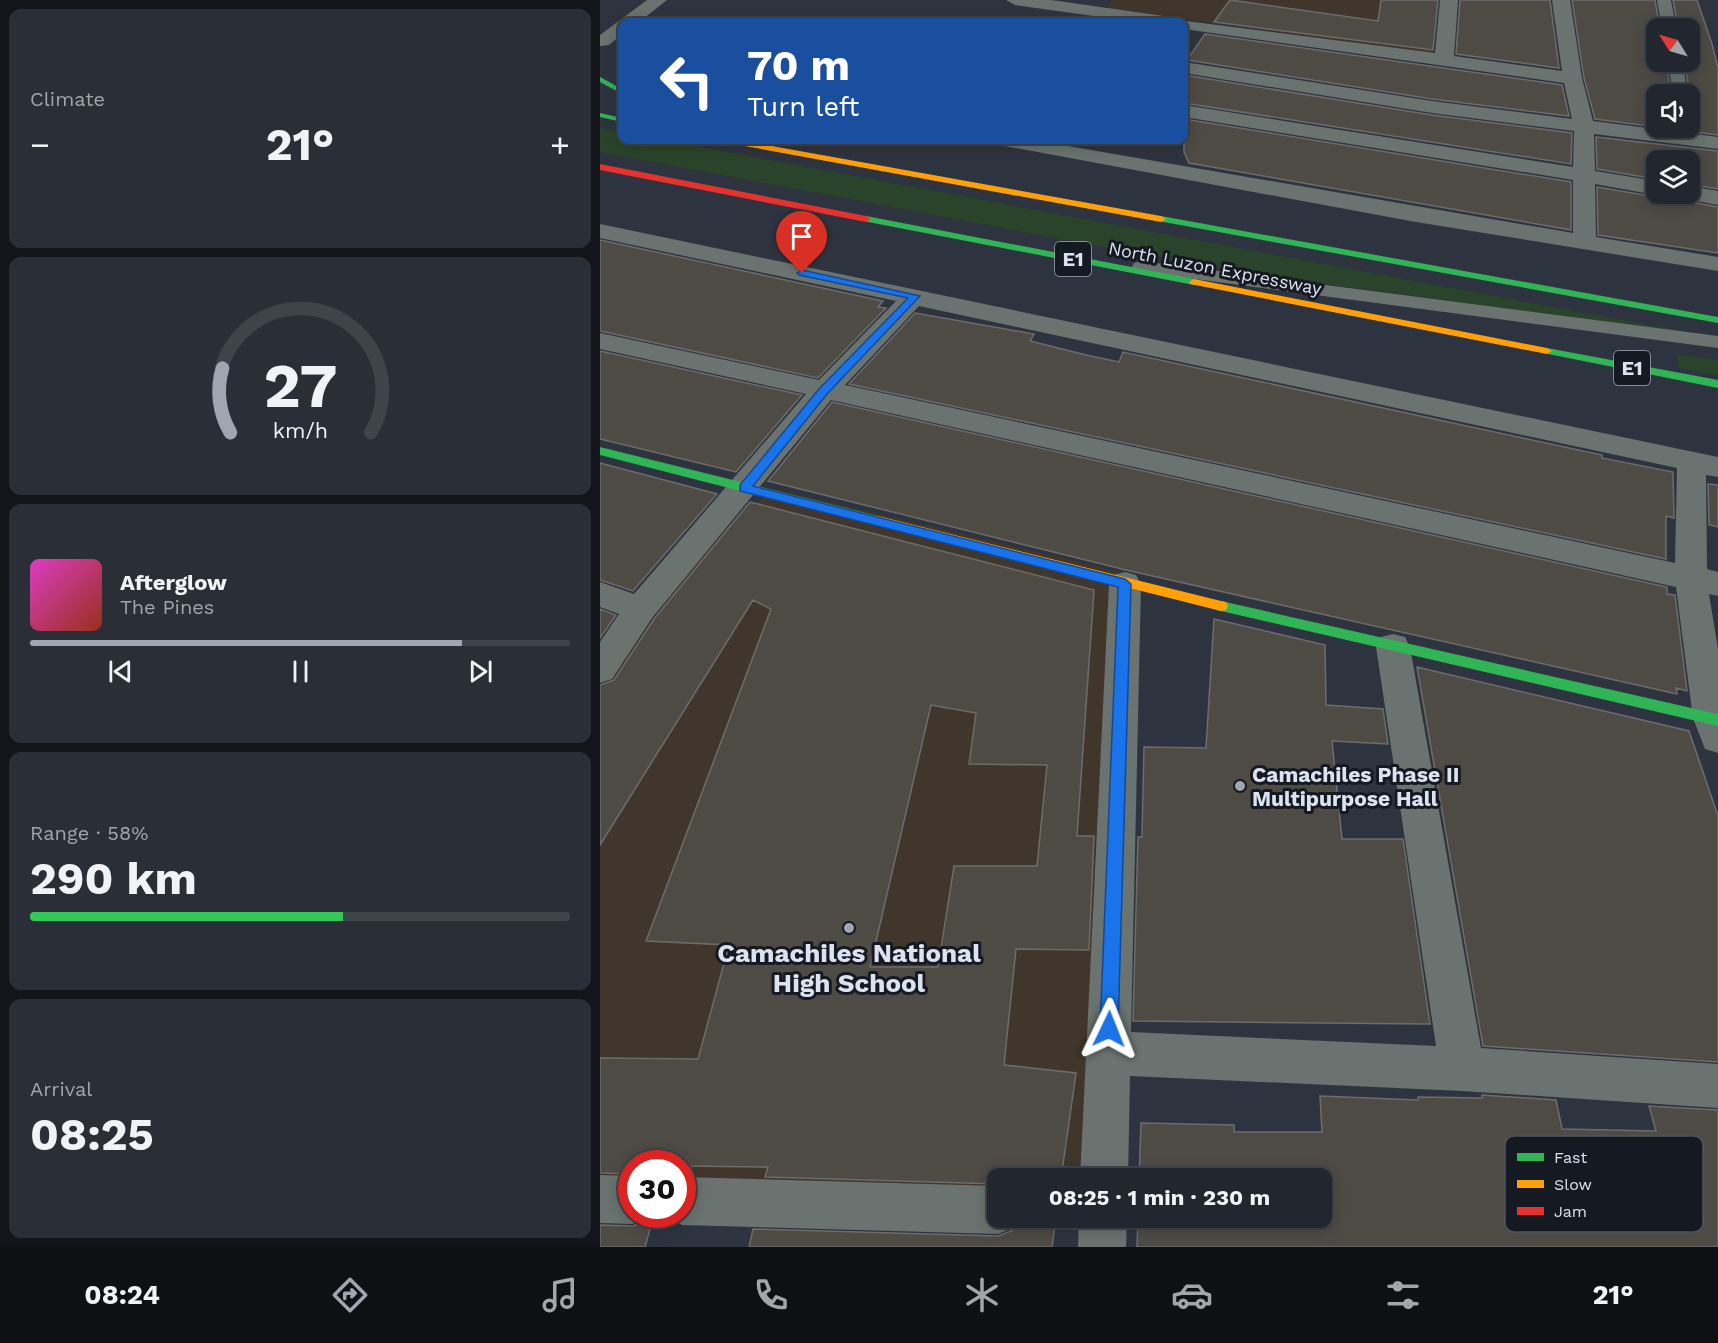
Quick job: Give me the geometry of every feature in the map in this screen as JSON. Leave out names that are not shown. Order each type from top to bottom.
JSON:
[{"type":"main road","points":[[600,79],[618,90]]},
{"type":"main road","points":[[600,115],[618,119]]},
{"type":"main road","name":"North Luzon Expressway","points":[[750,144],[1718,320]]},
{"type":"main road","points":[[770,144],[798,153]]},
{"type":"main road","name":"North Luzon Expressway","points":[[600,167],[1718,384]]},
{"type":"main road","points":[[600,451],[1125,584],[1716,726]]},
{"type":"street","points":[[633,18],[658,0]]},
{"type":"street","points":[[1015,0],[1143,18]]},
{"type":"street","points":[[1444,62],[1449,0]]},
{"type":"street","points":[[1561,0],[1572,78],[1584,125],[1586,177],[1584,243]]},
{"type":"street","points":[[1188,25],[1572,78]]},
{"type":"street","points":[[603,41],[618,29]]},
{"type":"street","points":[[1188,68],[1421,105],[1584,125],[1646,130]]},
{"type":"street","points":[[1188,112],[1453,153],[1646,186]]},
{"type":"street","points":[[1700,137],[1718,143]]},
{"type":"street","points":[[1034,144],[1584,243],[1718,264]]},
{"type":"street","points":[[1700,195],[1718,198]]},
{"type":"street","points":[[600,231],[1705,465],[1704,581],[1716,726]]},
{"type":"street","points":[[600,669],[639,609],[744,488],[823,392],[915,296]]},
{"type":"street","points":[[600,341],[823,392],[1704,581]]},
{"type":"street","points":[[1104,1168],[1125,584]]},
{"type":"street","points":[[600,594],[639,609]]},
{"type":"street","points":[[1394,647],[1462,1069]]},
{"type":"street","points":[[1108,1053],[1462,1069],[1718,1086]]},
{"type":"street","points":[[600,1199],[618,1200]]},
{"type":"street","points":[[696,1201],[987,1210]]},
{"type":"street","points":[[1102,1247],[1103,1228]]},
{"type":"lane","points":[[1664,0],[1667,18]]},
{"type":"lane","points":[[1051,255],[1718,342]]},
{"type":"shaded area","points":[[1112,0],[1436,0],[1434,54],[1188,18],[1107,8]]},
{"type":"shaded area","name":"Camachiles National High School","points":[[774,489],[1121,572],[1083,1168],[987,1168],[987,1192],[696,1186],[696,1150],[618,1150],[618,1185],[600,1185],[600,693],[706,544]]},
{"type":"green space","points":[[600,128],[618,131],[618,144],[685,144],[1718,338],[1231,271],[600,152]]},
{"type":"green space","points":[[1677,354],[1718,360],[1718,375],[1679,368]]},
{"type":"building","points":[[1230,0],[1378,21],[1381,0],[1438,0],[1433,50],[1214,22]]},
{"type":"building","points":[[1460,0],[1550,0],[1559,68],[1456,54]]},
{"type":"building","points":[[1572,0],[1655,0],[1658,18],[1646,18],[1646,72],[1668,72],[1669,84],[1646,84],[1646,126],[1595,119],[1584,78]]},
{"type":"building","points":[[1673,0],[1697,0],[1718,68],[1718,135],[1700,133],[1700,84],[1688,84],[1686,72],[1700,72],[1700,18],[1676,18]]},
{"type":"building","points":[[1205,34],[1562,85],[1569,116],[1432,99],[1188,59]]},
{"type":"building","points":[[1188,76],[1432,115],[1572,133],[1571,164],[1188,104]]},
{"type":"building","points":[[1188,120],[1571,182],[1571,230],[1189,163],[1184,152],[1184,144],[1188,144]]},
{"type":"building","points":[[1596,137],[1718,151],[1718,189],[1700,186],[1700,150],[1646,150],[1646,177],[1597,169]]},
{"type":"building","points":[[1597,187],[1646,195],[1646,204],[1700,204],[1718,207],[1718,253],[1598,235]]},
{"type":"building","points":[[600,240],[883,301],[878,307],[886,308],[818,378],[600,331]]},
{"type":"building","points":[[915,313],[1034,334],[1030,341],[1119,362],[1123,352],[1673,472],[1674,518],[1666,516],[1666,559],[849,384]]},
{"type":"building","points":[[600,351],[802,395],[736,472],[600,439]]},
{"type":"building","points":[[832,402],[1667,587],[1667,594],[1675,595],[1687,691],[1676,688],[1677,694],[1126,570],[768,481]]},
{"type":"building","points":[[600,463],[717,494],[633,591],[600,580]]},
{"type":"building","points":[[1708,484],[1718,485],[1718,527],[1709,525]]},
{"type":"building","name":"Camachiles National High School","points":[[750,502],[1094,590],[1077,836],[1094,836],[1089,950],[1016,949],[1004,1065],[1076,1073],[1063,1168],[987,1168],[987,1184],[765,1177],[768,1167],[696,1166],[696,1150],[618,1150],[618,1174],[600,1173],[600,1058],[698,1059],[729,945],[646,941],[771,609],[753,600],[600,845],[600,685],[614,680],[654,619]],"holes":[[[931,705],[976,713],[969,764],[1047,765],[1037,866],[954,866],[938,967],[870,967]]]},
{"type":"building","points":[[600,609],[616,615],[600,638]]},
{"type":"building","points":[[1214,619],[1325,645],[1326,705],[1383,709],[1388,744],[1332,741],[1342,839],[1403,839],[1430,1024],[1133,1021],[1138,837],[1142,837],[1144,747],[1206,748]]},
{"type":"building","points":[[1417,667],[1689,731],[1718,816],[1718,1062],[1483,1046]]},
{"type":"building","points":[[1482,1095],[1556,1100],[1562,1129],[1656,1131],[1649,1106],[1718,1110],[1718,1247],[1137,1247],[1138,1228],[1332,1228],[1332,1168],[1139,1168],[1141,1123],[1234,1125],[1234,1132],[1322,1132],[1320,1096],[1418,1100],[1418,1097],[1482,1098]]},
{"type":"building","points":[[600,1225],[618,1226],[618,1228],[650,1228],[645,1247],[600,1247]]},
{"type":"building","points":[[1055,1228],[1052,1247],[749,1247],[753,1229],[998,1236],[1016,1229]]},
{"type":"traffic: fast","points":[[600,79],[618,90]]},
{"type":"traffic: fast","points":[[600,115],[618,119]]},
{"type":"traffic: fast","points":[[866,219],[1194,282]]},
{"type":"traffic: fast","points":[[1161,219],[1718,320]]},
{"type":"traffic: fast","points":[[1547,351],[1718,384]]},
{"type":"traffic: fast","points":[[600,451],[878,521]]},
{"type":"traffic: fast","points":[[1221,606],[1718,720]]},
{"type":"traffic: slow","points":[[750,144],[1161,219]]},
{"type":"traffic: slow","points":[[1194,282],[1547,351]]},
{"type":"traffic: slow","points":[[878,521],[1221,606]]},
{"type":"traffic: jam","points":[[600,167],[866,219]]},
{"type":"place","name":"Camachiles Phase II Multipurpose Hall","points":[[1240,786]]},
{"type":"place","name":"Camachiles National High School","points":[[849,928]]},
{"type":"route","points":[[802,273],[915,296],[823,392],[744,488],[1125,584],[1109,1029]]}]
